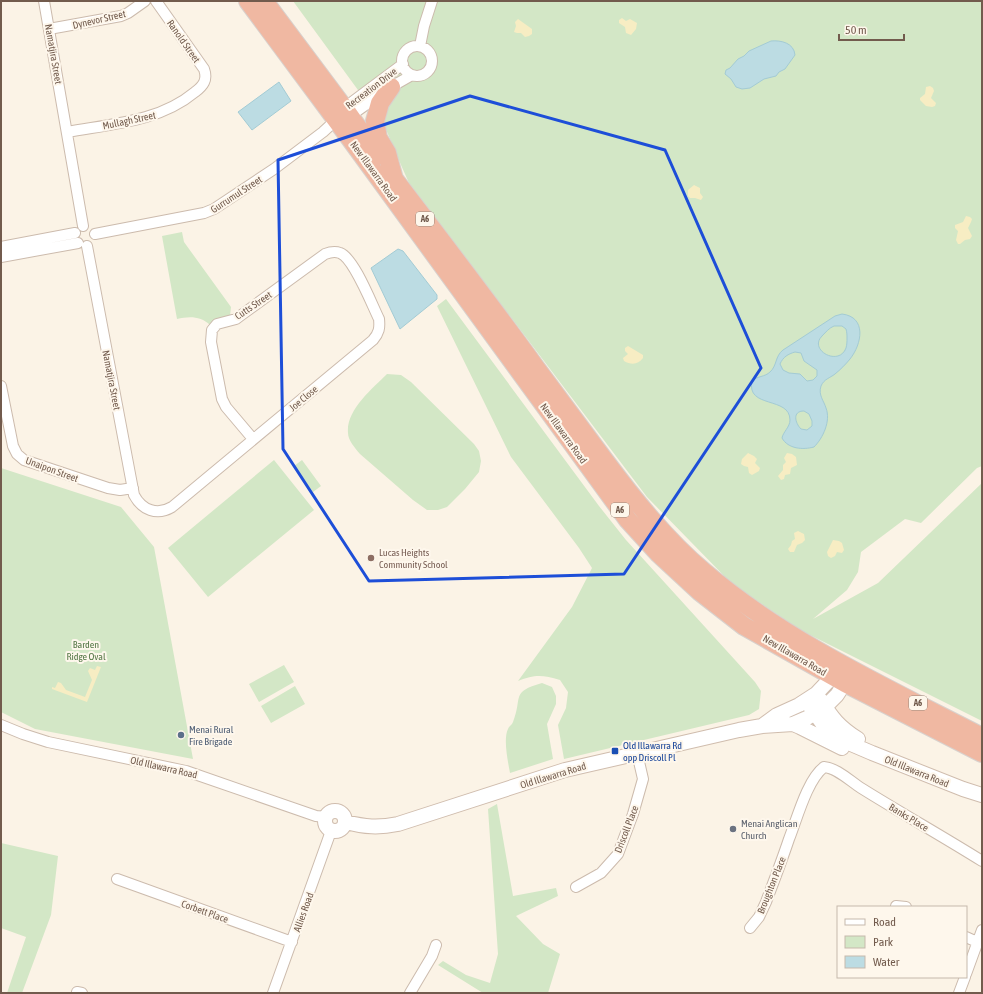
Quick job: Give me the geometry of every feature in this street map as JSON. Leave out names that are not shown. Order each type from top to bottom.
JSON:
[{"type":"highway","name":"New Illawarra Road","points":[[248,1],[343,114],[394,179],[498,315],[642,510],[703,572],[730,593],[843,673],[982,753]]},
{"type":"highway","name":"New Illawarra Road","points":[[264,1],[628,520],[659,554],[699,591],[739,621],[781,647],[843,673],[982,737]]},
{"type":"highway","points":[[391,87],[380,103],[375,121],[378,138],[386,153],[394,179]]},
{"type":"street","name":"Namatjira Street","points":[[44,1],[67,132],[79,229]]},
{"type":"street","name":"Dynevor Street","points":[[49,29],[122,16],[145,1]]},
{"type":"street","name":"Ranold Street","points":[[156,1],[204,69],[204,82]]},
{"type":"street","points":[[420,46],[424,26],[432,1]]},
{"type":"street","points":[[416,46],[424,48],[431,54],[431,68],[424,74],[416,76],[412,75],[402,64],[403,56],[408,49],[416,46]]},
{"type":"street","name":"Recreation Drive","points":[[343,114],[402,64]]},
{"type":"street","name":"Recreation Drive","points":[[343,114],[412,75]]},
{"type":"street","name":"Mullagh Street","points":[[67,132],[155,115],[180,104],[199,89],[204,82]]},
{"type":"street","name":"Gurrumul Street","points":[[95,234],[204,213],[214,209],[274,169],[323,132],[343,114]]},
{"type":"street","points":[[1,247],[79,229],[92,228],[95,234],[94,240],[90,245],[1,257]]},
{"type":"street","points":[[79,229],[75,238],[82,245]]},
{"type":"street","name":"Namatjira Street","points":[[82,245],[133,488],[137,501],[148,509]]},
{"type":"street","name":"Joe Close","points":[[148,509],[161,511],[172,507],[373,340],[379,331],[379,319],[354,267],[346,257],[341,253],[336,252]]},
{"type":"street","name":"Cutts Street","points":[[253,439],[226,407],[222,399],[211,342],[212,330],[217,324],[236,319],[325,254],[336,252]]},
{"type":"street","name":"Unaipon Street","points":[[1,386],[12,446],[24,460],[108,488],[120,490],[133,488]]},
{"type":"street","name":"Old Illawarra Road","points":[[762,726],[777,715],[811,697],[843,673]]},
{"type":"street","name":"Old Illawarra Road","points":[[346,822],[363,827],[381,828],[398,824],[565,770],[739,730],[762,726],[793,724],[820,711],[837,696],[843,673]]},
{"type":"street","name":"Old Illawarra Road","points":[[811,697],[820,711],[824,726],[844,741],[963,789],[982,795]]},
{"type":"street","name":"Old Illawarra Road","points":[[793,724],[848,750],[872,753]]},
{"type":"street","name":"Old Illawarra Road","points":[[1,725],[48,742],[186,771],[316,816],[326,817]]},
{"type":"street","name":"Driscoll Place","points":[[576,887],[601,873],[618,854],[633,814],[643,779],[637,753]]},
{"type":"street","name":"Broughton Place","points":[[750,928],[759,917],[766,902],[804,800],[812,784],[820,770],[824,767],[837,772]]},
{"type":"street","name":"Banks Place","points":[[837,772],[982,861]]},
{"type":"street","name":"Old Illawarra Road","points":[[963,789],[982,804]]},
{"type":"street","points":[[337,811],[344,816],[346,822],[341,830],[332,831],[326,827],[326,817],[330,812],[337,811]]},
{"type":"street","name":"Allies Road","points":[[273,993],[332,831]]},
{"type":"street","name":"Corbett Place","points":[[117,879],[292,942]]},
{"type":"street","points":[[967,971],[982,930]]},
{"type":"street","points":[[967,937],[977,942]]},
{"type":"street","points":[[410,993],[432,956],[436,945]]},
{"type":"street","points":[[959,993],[965,978]]},
{"type":"highlighted area","points":[[470,96],[665,150],[761,368],[624,574],[369,581],[283,449],[278,160]]},
{"type":"green space","points":[[293,1],[982,1],[982,466],[977,468],[921,523],[905,519],[861,552],[858,572],[847,590],[813,619],[878,583],[982,483],[982,721],[802,631],[732,584],[647,497],[409,183],[385,127]]},
{"type":"green space","points":[[182,232],[184,242],[231,307],[230,316],[210,325],[199,318],[186,317],[177,319],[162,236]]},
{"type":"green space","points":[[446,299],[599,506],[626,540],[755,682],[761,691],[759,709],[749,715],[564,759],[558,725],[566,708],[568,692],[560,680],[549,677],[534,676],[518,681],[572,607],[592,568],[579,548],[511,457],[437,306]]},
{"type":"green space","points":[[387,374],[401,375],[411,382],[474,444],[479,451],[481,461],[479,472],[447,507],[438,510],[427,510],[413,500],[360,454],[349,438],[348,424],[351,416],[361,400]]},
{"type":"green space","points":[[274,460],[314,510],[208,597],[168,548]]},
{"type":"green space","points":[[302,460],[321,486],[313,492],[294,466]]},
{"type":"green space","name":"Barden Ridge Oval","points":[[1,468],[121,507],[154,547],[193,759],[35,729],[1,712]]},
{"type":"green space","points":[[284,665],[294,682],[259,702],[249,684]]},
{"type":"green space","points":[[542,683],[552,687],[556,696],[556,704],[547,724],[553,759],[510,773],[506,751],[506,739],[508,729],[513,723],[516,714],[519,696],[525,689]]},
{"type":"green space","points":[[295,686],[305,704],[271,723],[261,706]]},
{"type":"green space","points":[[497,804],[513,896],[556,888],[558,896],[516,916],[543,944],[560,954],[548,993],[483,993],[438,965],[443,961],[466,975],[490,983],[498,954],[488,809]]},
{"type":"green space","points":[[1,843],[58,856],[51,915],[22,993],[7,993],[26,937],[1,928]]},
{"type":"sand","points":[[622,18],[626,21],[630,19],[637,23],[636,29],[631,35],[626,33],[625,27],[619,23],[619,20]]},
{"type":"sand","points":[[518,19],[532,29],[532,34],[525,37],[521,33],[514,32],[516,26],[515,22]]},
{"type":"sand","points":[[930,86],[934,91],[931,98],[936,103],[935,106],[932,107],[926,106],[920,100],[920,98],[925,94],[926,87]]},
{"type":"sand","points":[[694,185],[700,188],[700,193],[703,197],[701,200],[690,198],[688,196],[688,190]]},
{"type":"sand","points":[[966,216],[972,219],[968,228],[972,236],[970,239],[958,244],[956,240],[958,231],[955,228],[955,225],[963,222]]},
{"type":"sand","points":[[628,346],[643,355],[643,358],[639,362],[634,364],[624,361],[623,358],[628,354],[625,351],[625,348]]},
{"type":"sand","points":[[748,453],[757,459],[755,463],[760,468],[759,471],[752,475],[749,473],[748,467],[741,464],[742,459]]},
{"type":"sand","points":[[787,453],[796,457],[797,465],[791,468],[790,474],[785,475],[784,479],[781,480],[778,476],[783,470],[783,465],[786,462],[784,458]]},
{"type":"sand","points":[[798,531],[804,534],[805,540],[797,545],[794,552],[790,552],[788,549],[792,541],[795,539],[794,533]]},
{"type":"sand","points":[[833,540],[842,543],[844,550],[842,553],[837,552],[835,556],[831,558],[828,556],[827,552]]},
{"type":"sand","points":[[97,666],[101,667],[87,702],[52,689],[52,687],[55,688],[58,682],[61,683],[66,690],[85,697],[92,680],[88,671],[90,668],[95,670]]},
{"type":"water","points":[[771,41],[786,43],[790,45],[794,51],[795,55],[785,69],[779,72],[776,76],[764,79],[750,88],[742,89],[736,87],[731,79],[725,74],[726,70],[749,51]]},
{"type":"water","points":[[279,82],[291,101],[252,130],[238,112]]},
{"type":"water","points":[[398,249],[403,251],[437,295],[437,299],[400,329],[371,268]]},
{"type":"water","points":[[842,314],[850,316],[855,320],[859,326],[860,332],[857,346],[847,363],[835,374],[825,380],[821,386],[821,395],[828,418],[823,434],[814,447],[796,448],[785,442],[782,438],[790,423],[788,413],[776,404],[755,396],[752,390],[752,381],[766,375],[772,370],[780,352],[835,316]],"holes":[[[834,326],[842,326],[846,329],[847,335],[846,348],[842,354],[837,356],[826,354],[819,346],[819,341],[822,336]],[[792,353],[801,353],[804,361],[817,370],[817,376],[813,380],[807,381],[800,374],[789,373],[783,370],[780,364],[781,362],[786,356]],[[804,411],[809,414],[812,421],[812,426],[807,430],[801,429],[797,424],[796,415]]]},
{"type":"place","name":"Lucas Heights Community School","points":[[371,558]]},
{"type":"place","name":"Menai Rural Fire Brigade","points":[[181,735]]},
{"type":"place","name":"Old Illawarra Rd opp Driscoll Pl","points":[[615,751]]},
{"type":"place","name":"Menai Anglican Church","points":[[733,829]]}]
